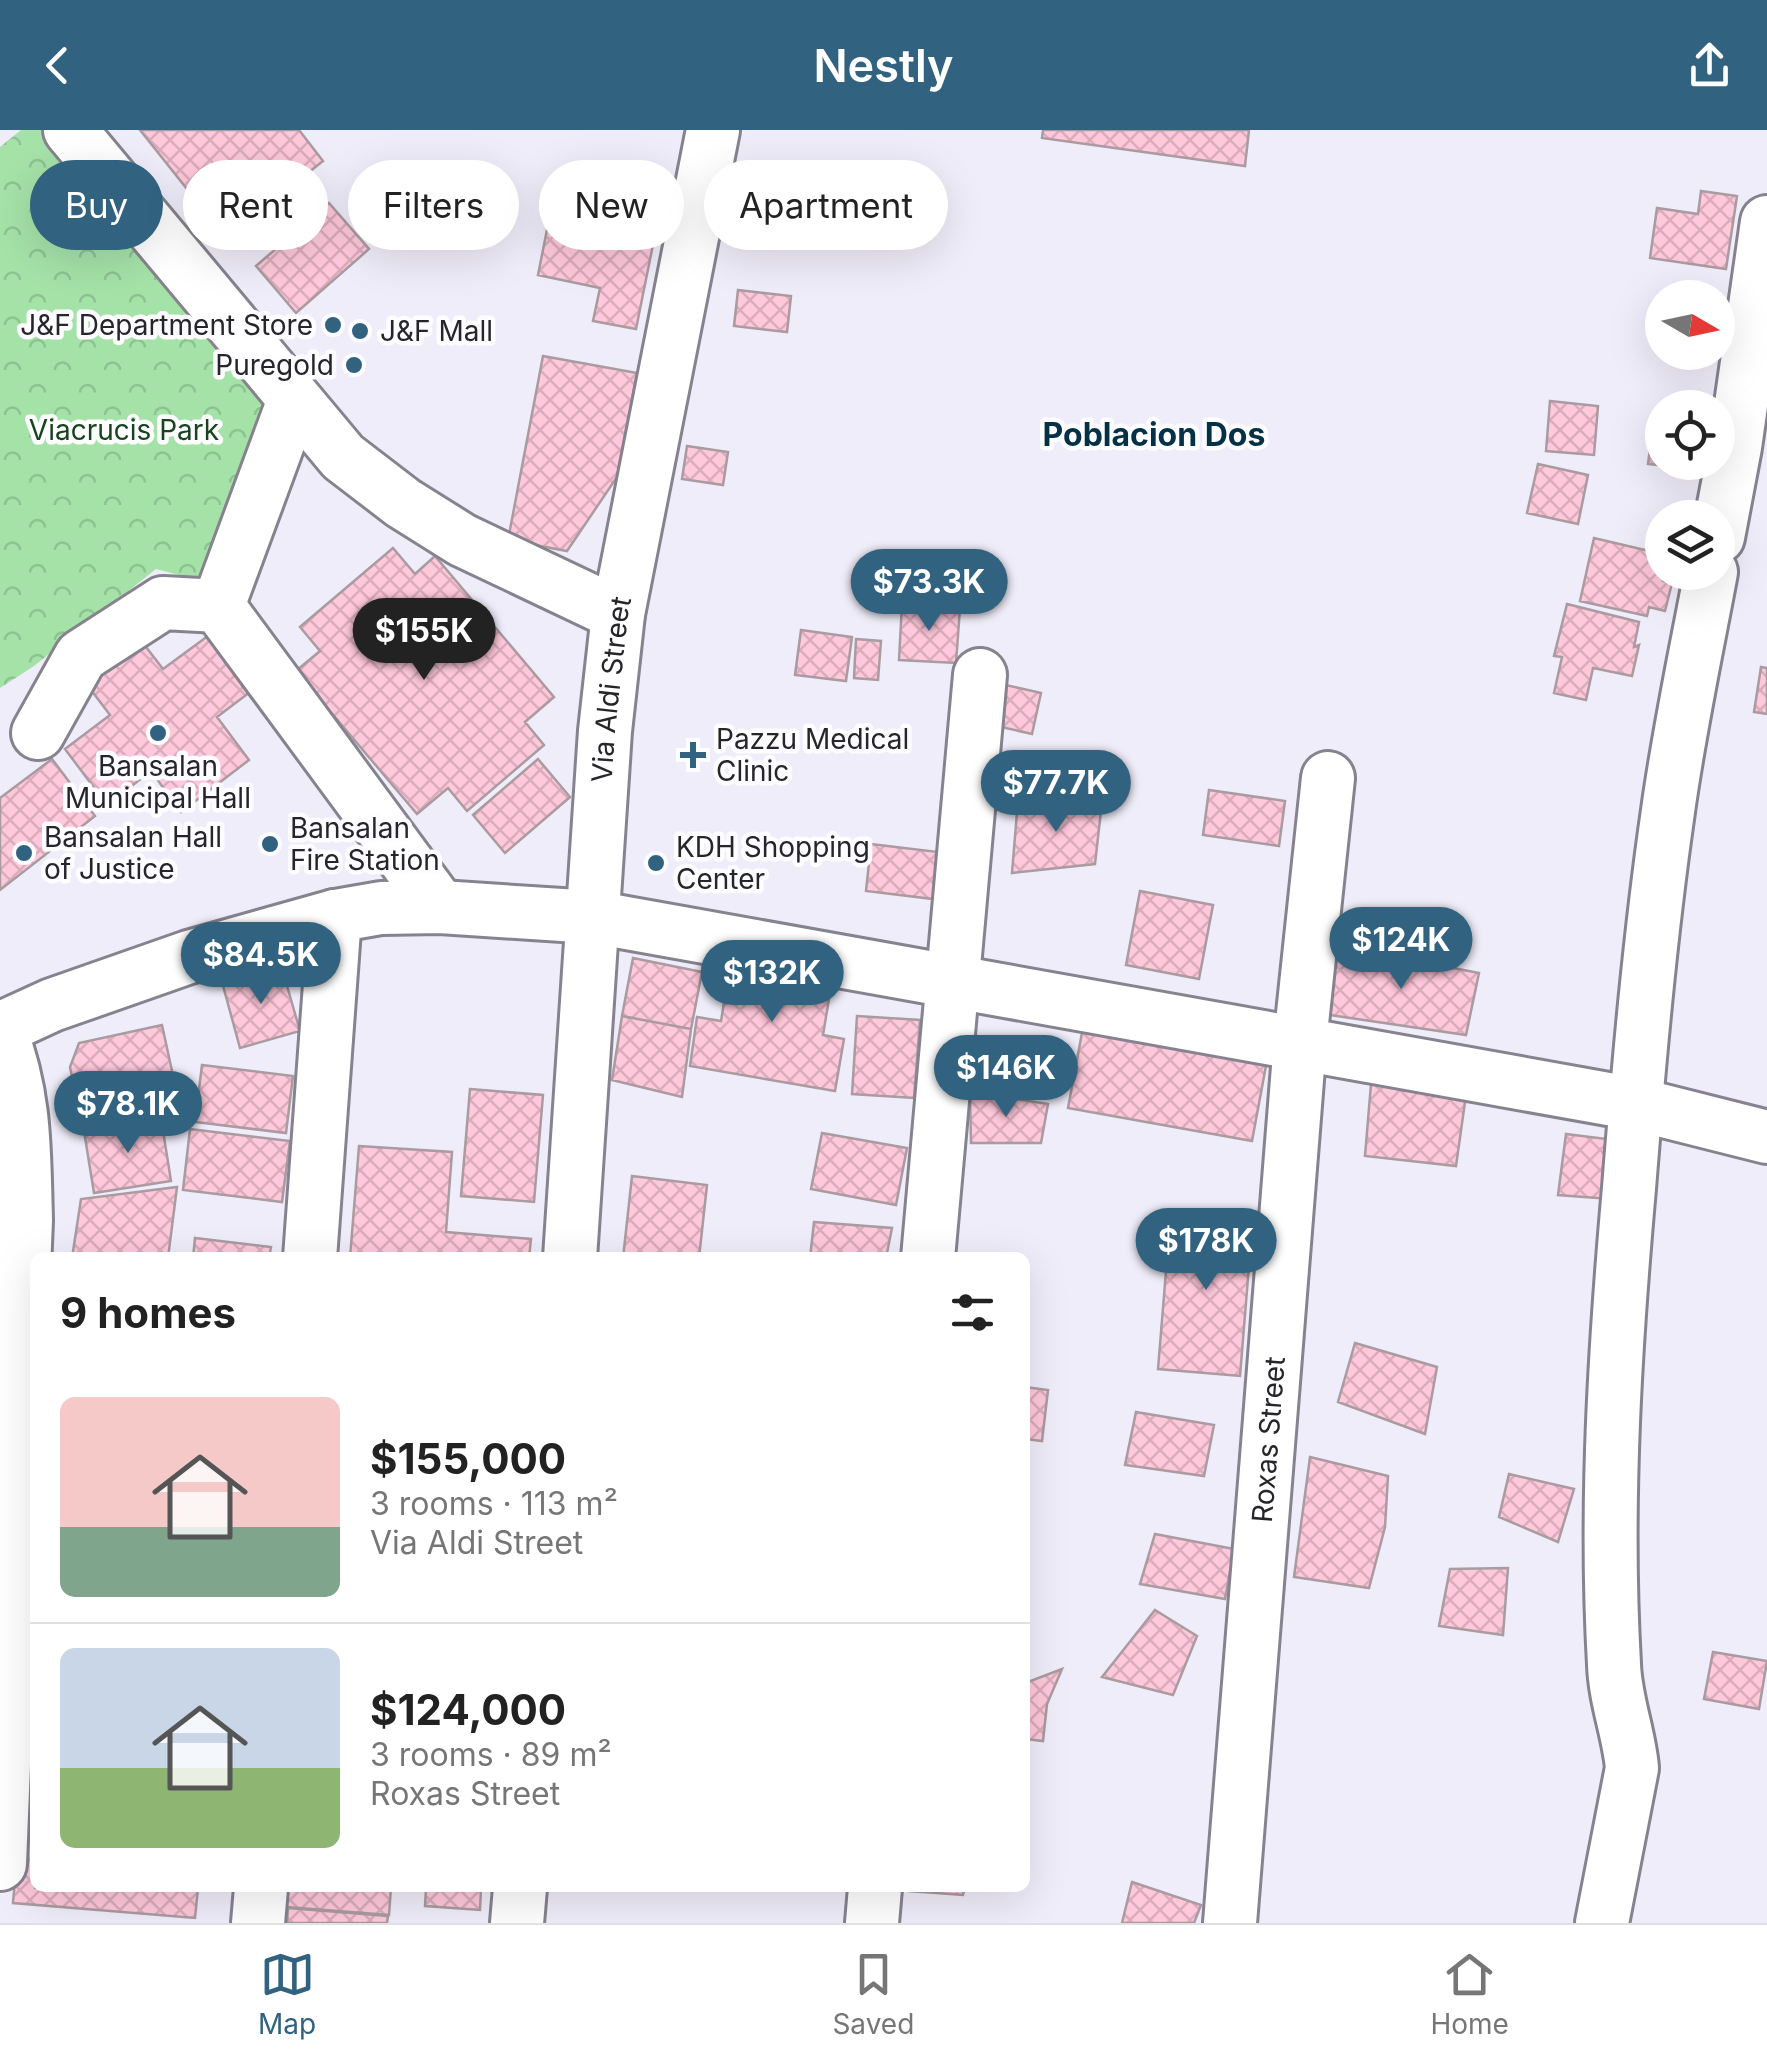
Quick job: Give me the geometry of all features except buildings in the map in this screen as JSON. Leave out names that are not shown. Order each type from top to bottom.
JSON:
[{"type":"street","points":[[70,130],[343,457],[403,504],[462,540],[618,614]]},
{"type":"street","name":"Via Aldi Street","points":[[570,1252],[605,731],[618,614],[713,130]]},
{"type":"street","points":[[1732,500],[1751,452],[1767,222]]},
{"type":"street","points":[[218,606],[294,400]]},
{"type":"street","points":[[1602,1923],[1632,1768],[1614,1675],[1611,1432],[1636,1104],[1668,812],[1708,590]]},
{"type":"street","points":[[38,733],[81,656],[164,603],[218,606]]},
{"type":"street","points":[[218,606],[440,907]]},
{"type":"street","points":[[928,1252],[980,675]]},
{"type":"street","name":"Roxas Street","points":[[1230,1923],[1300,1042],[1328,778]]},
{"type":"street","points":[[0,1864],[11,1337],[26,1220],[24,1132],[16,1070],[0,1029],[52,1005],[189,957],[335,916],[381,908],[440,907],[592,917],[1636,1104],[1767,1137]]},
{"type":"street","points":[[310,1252],[335,916]]},
{"type":"street","points":[[258,1923],[260,1892]]},
{"type":"street","points":[[517,1923],[520,1892]]},
{"type":"street","points":[[872,1923],[874,1892]]},
{"type":"green space","name":"Viacrucis Park","points":[[21,130],[41,130],[65,160],[30,160],[30,250],[139,250],[264,404],[219,535],[198,580],[156,569],[34,666],[0,688],[0,147]]},
{"type":"place","name":"J&F Department Store","points":[[333,325]]},
{"type":"place","name":"J&F Mall","points":[[360,331]]},
{"type":"place","name":"Puregold","points":[[354,365]]},
{"type":"place","name":"Bansalan Municipal Hall","points":[[158,733]]},
{"type":"place","name":"Pazzu Medical Clinic","points":[[693,755]]},
{"type":"place","name":"Bansalan Fire Station","points":[[270,844]]},
{"type":"place","name":"Bansalan Hall of Justice","points":[[24,853]]},
{"type":"place","name":"KDH Shopping Center","points":[[656,863]]},
{"type":"district","name":"Poblacion Dos","points":[[1154,434]]}]
